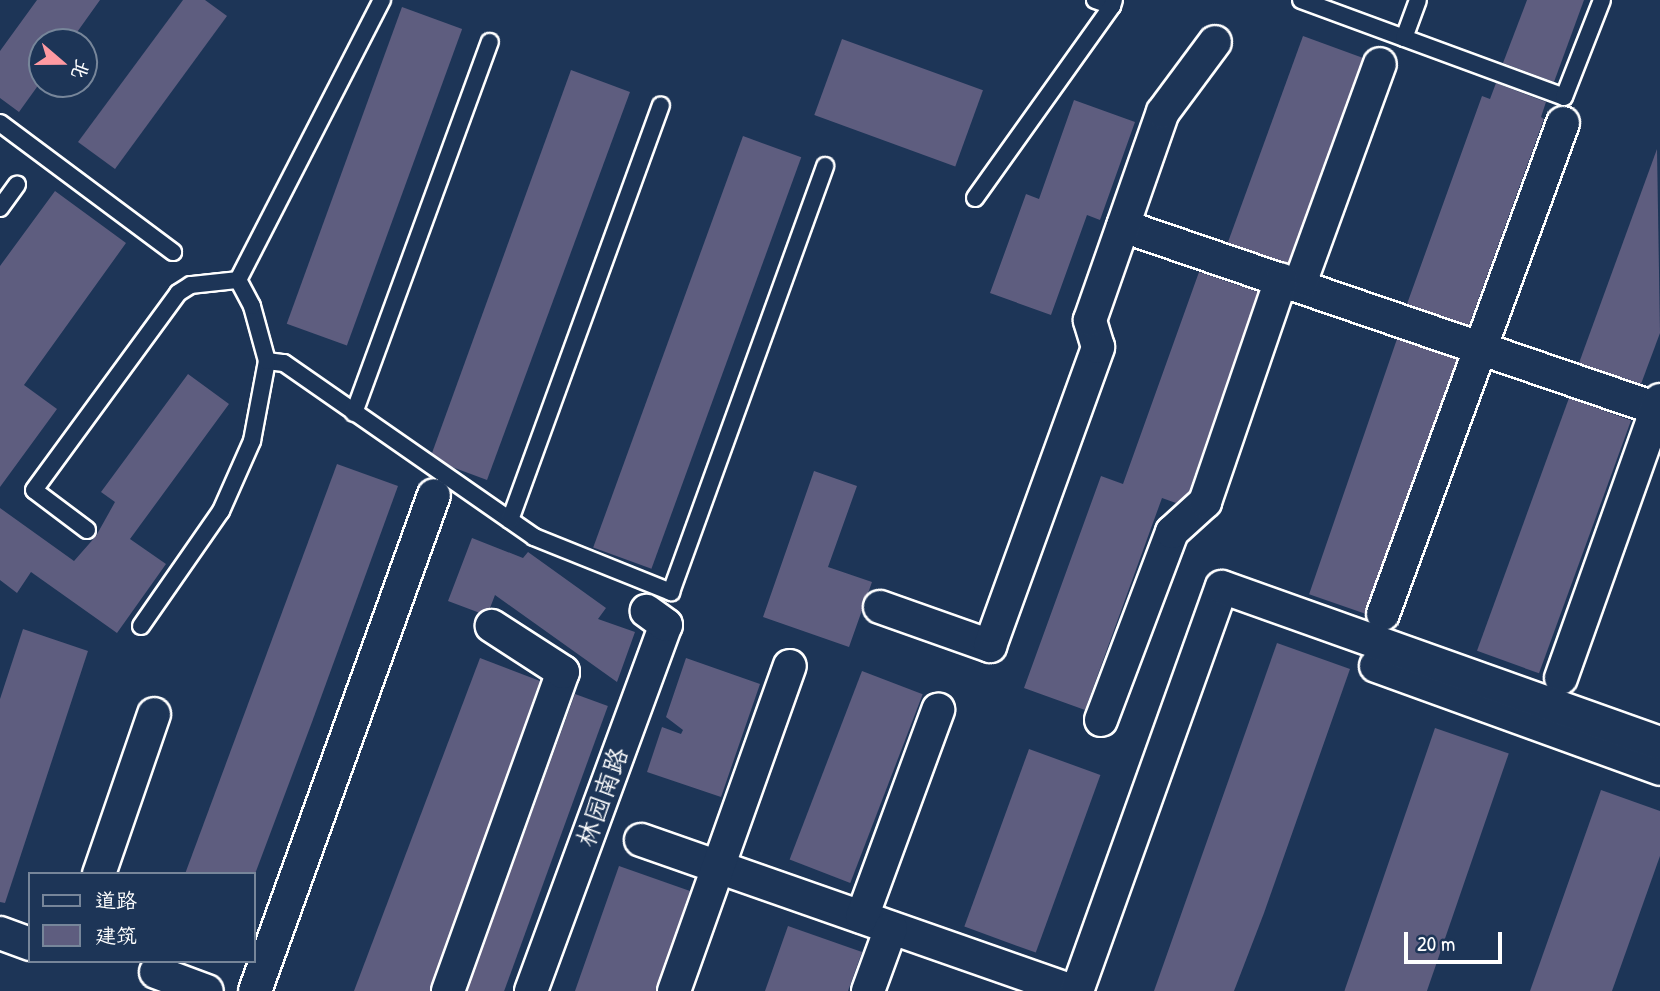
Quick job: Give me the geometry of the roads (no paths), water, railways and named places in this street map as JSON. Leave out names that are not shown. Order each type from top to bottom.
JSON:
[{"type":"street","points":[[880,607],[990,646],[1098,347],[1090,320],[1163,112],[1214,42]]},
{"type":"street","points":[[1101,720],[1172,532],[1205,502],[1290,283],[1380,64]]},
{"type":"street","points":[[1383,614],[1563,123]]},
{"type":"street","points":[[1123,226],[1659,406],[1561,678]]},
{"type":"street","points":[[255,991],[434,495]]},
{"type":"street","points":[[641,840],[1075,991],[1222,587],[1660,743]]},
{"type":"street","name":"林园南路","points":[[531,991],[666,625],[647,611]]},
{"type":"street","points":[[448,991],[564,672],[492,626]]},
{"type":"street","points":[[674,991],[790,666]]},
{"type":"street","points":[[1376,666],[1660,769]]},
{"type":"street","points":[[867,991],[876,923],[938,710]]},
{"type":"street","points":[[100,872],[154,714]]},
{"type":"street","points":[[0,933],[28,943]]},
{"type":"street","points":[[156,972],[206,991]]},
{"type":"lane","points":[[238,280],[382,0]]},
{"type":"lane","points":[[975,198],[1113,3],[1095,0]]},
{"type":"lane","points":[[1301,0],[1564,97],[1602,0]]},
{"type":"lane","points":[[1404,38],[1418,0]]},
{"type":"lane","points":[[354,412],[490,43]]},
{"type":"lane","points":[[510,520],[662,106]]},
{"type":"lane","points":[[0,123],[173,252]]},
{"type":"lane","points":[[267,361],[284,363],[510,520],[580,558],[671,592],[825,166]]},
{"type":"lane","points":[[0,208],[17,186]]},
{"type":"lane","points":[[141,626],[221,511],[241,471],[263,397],[267,361],[252,306],[238,280]]},
{"type":"lane","points":[[87,530],[34,490],[178,293],[191,285],[238,280]]}]
